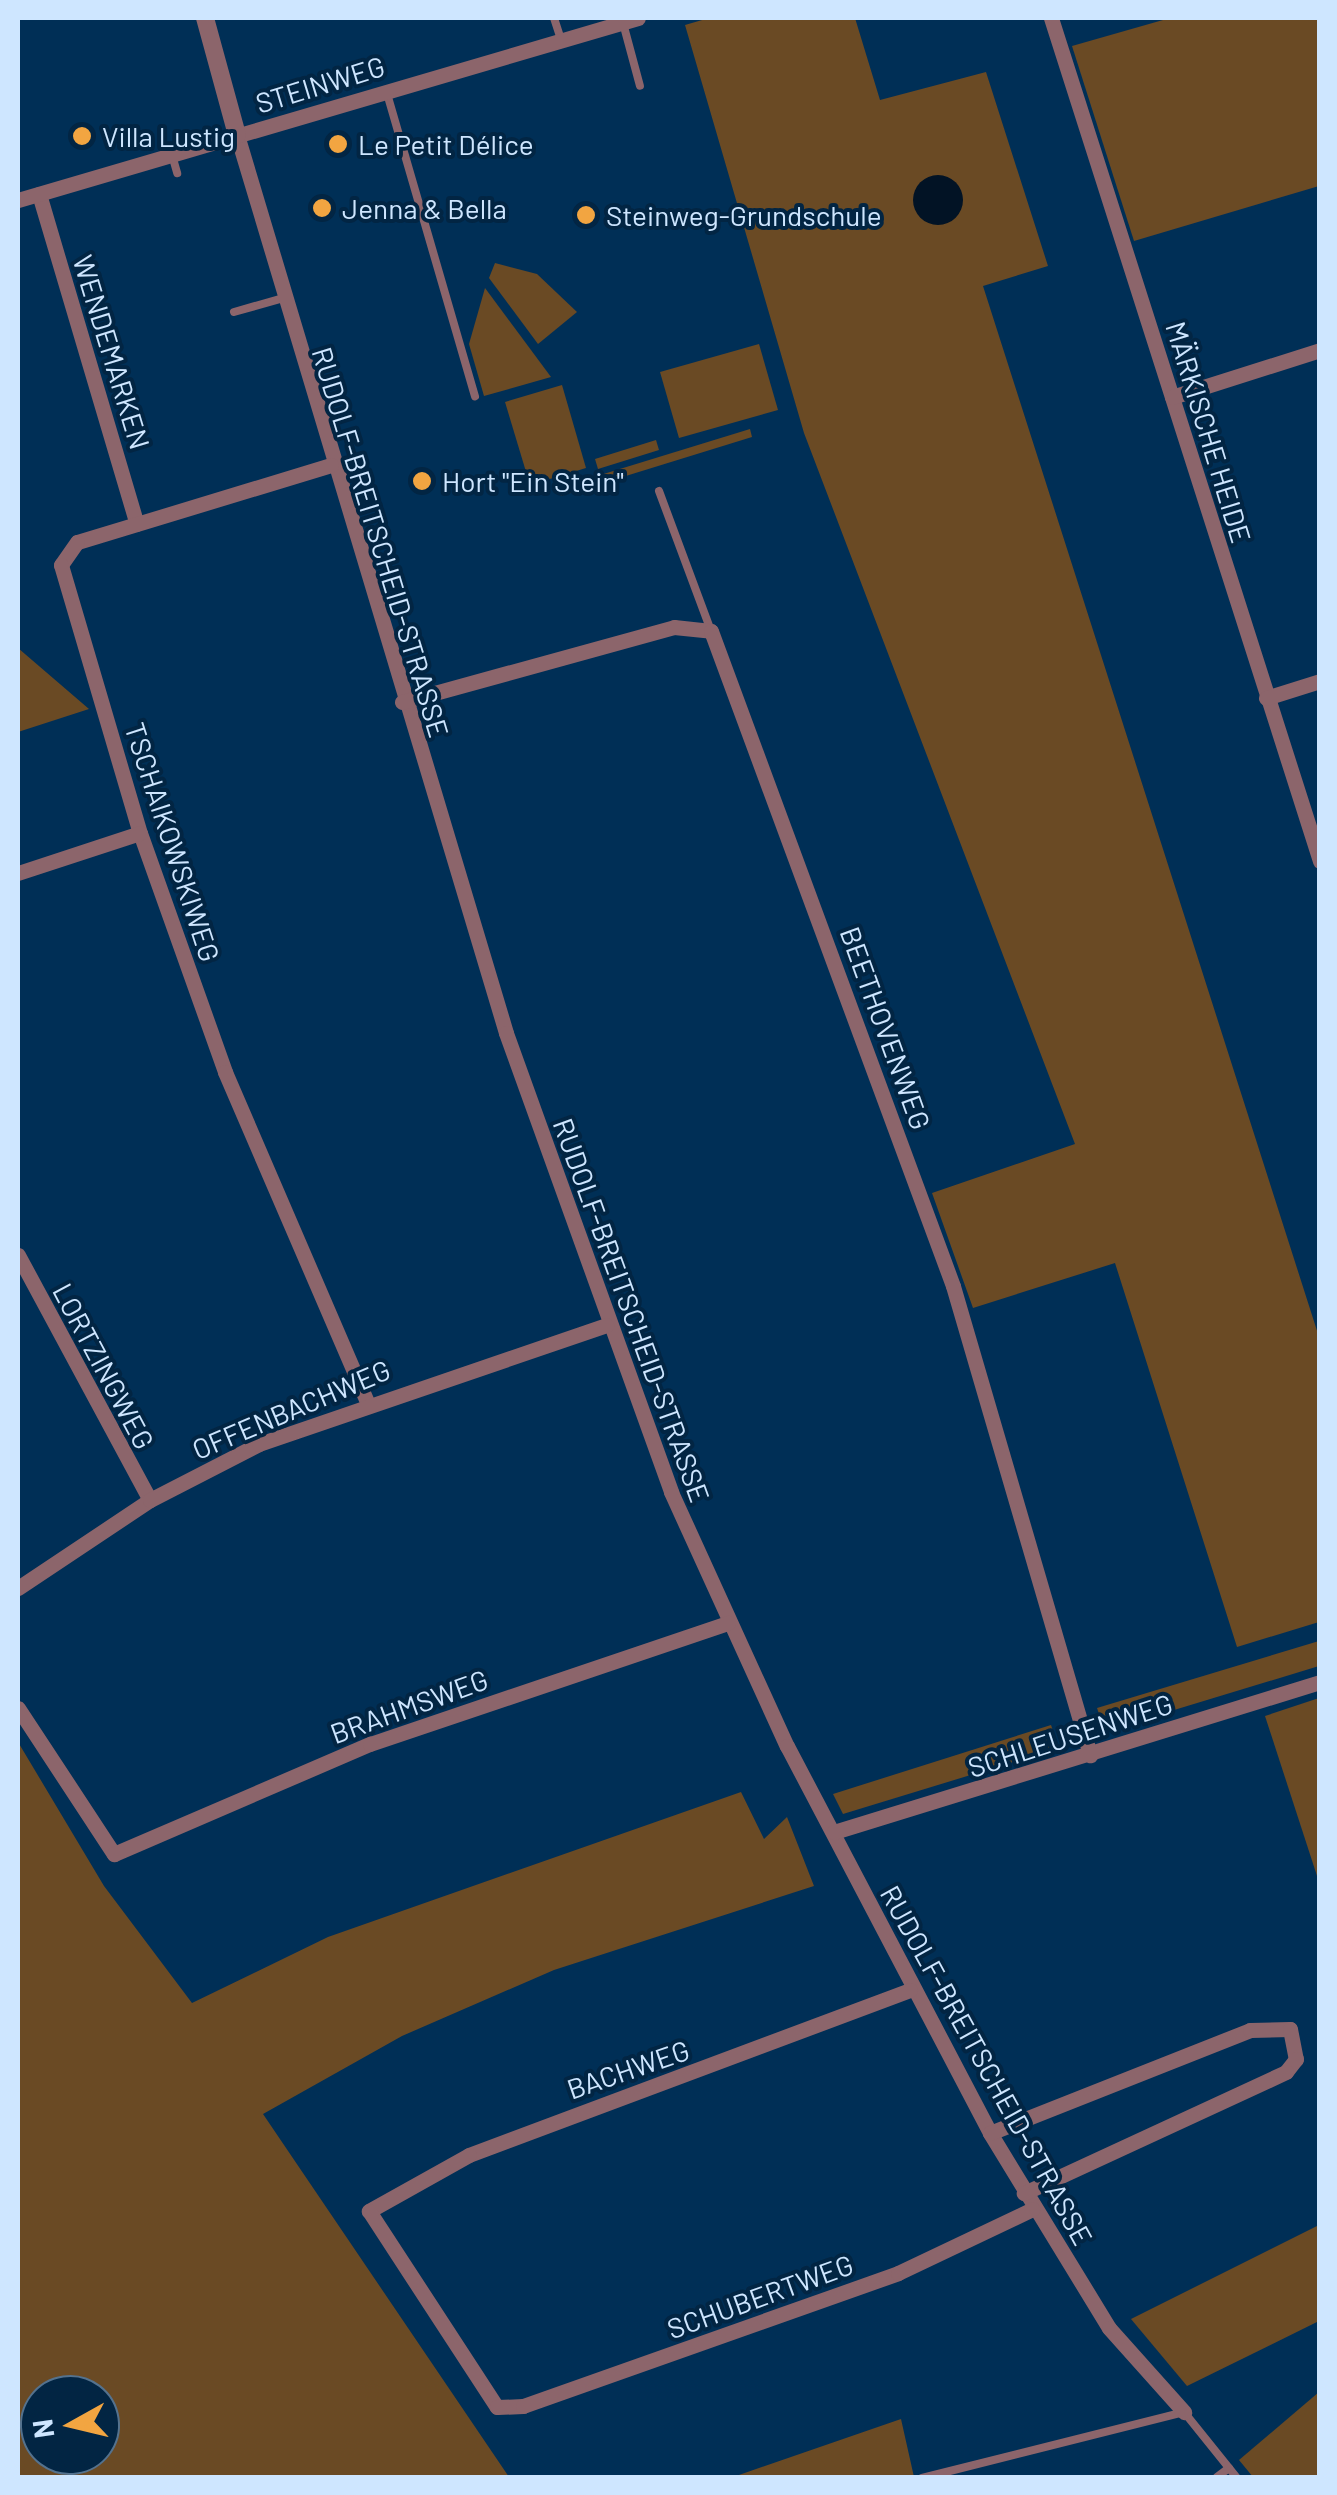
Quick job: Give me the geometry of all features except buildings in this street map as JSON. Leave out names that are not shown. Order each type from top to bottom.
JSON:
[{"type":"street","points":[[205,18],[237,135]]},
{"type":"street","name":"MÄRKISCHE HEIDE","points":[[1051,18],[1320,861]]},
{"type":"street","name":"STEINWEG","points":[[26,197],[630,20]]},
{"type":"street","name":"RUDOLF-BREITSCHEID-STRASSE","points":[[237,135],[402,702],[606,1325],[728,1623],[910,1990],[1024,2194],[1109,2328],[1184,2412]]},
{"type":"street","name":"WENDEMARKEN","points":[[18,181],[137,524]]},
{"type":"street","points":[[1172,397],[1320,350]]},
{"type":"street","name":"TSCHAIKOWSKIWEG","points":[[331,465],[78,542],[61,565],[140,833],[225,1072],[366,1400]]},
{"type":"street","points":[[402,702],[674,626],[712,632]]},
{"type":"street","name":"BEETHOVENWEG","points":[[712,632],[953,1286],[1090,1755]]},
{"type":"street","points":[[1266,698],[1320,681]]},
{"type":"street","points":[[18,874],[140,833]]},
{"type":"street","name":"LORTZINGWEG","points":[[18,1255],[150,1500]]},
{"type":"street","name":"OFFENBACHWEG","points":[[18,1588],[150,1500],[366,1400],[606,1325]]},
{"type":"street","name":"BRAHMSWEG","points":[[18,1708],[114,1854],[370,1744],[728,1623]]},
{"type":"street","name":"SCHLEUSENWEG","points":[[834,1832],[1320,1682]]},
{"type":"street","name":"BACHWEG","points":[[497,2407],[369,2211],[468,2155],[910,1990]]},
{"type":"street","points":[[990,2134],[1250,2030],[1290,2029],[1296,2059],[1286,2072],[1024,2194]]},
{"type":"street","name":"SCHUBERTWEG","points":[[497,2407],[523,2406],[863,2286],[1033,2209]]},
{"type":"lane","points":[[554,18],[560,40]]},
{"type":"lane","points":[[630,20],[640,86]]},
{"type":"lane","points":[[386,90],[475,396]]},
{"type":"lane","points":[[172,155],[177,173]]},
{"type":"lane","points":[[234,312],[283,298]]},
{"type":"lane","points":[[659,492],[712,632]]},
{"type":"lane","points":[[922,2478],[1184,2412],[1237,2478]]},
{"type":"lane","points":[[1217,2477],[1229,2468]]},
{"type":"shaded area","points":[[709,18],[855,18],[880,100],[986,72],[1048,266],[983,286],[1319,1337],[1319,1622],[1237,1647],[1115,1263],[973,1308],[932,1193],[1075,1144],[804,433],[685,25]]},
{"type":"shaded area","points":[[1170,18],[1319,18],[1319,186],[1134,241],[1072,46]]},
{"type":"shaded area","points":[[495,263],[537,274],[577,312],[538,344],[489,278]]},
{"type":"shaded area","points":[[485,288],[551,377],[484,396],[469,344]]},
{"type":"shaded area","points":[[759,344],[778,410],[679,438],[660,372]]},
{"type":"shaded area","points":[[562,385],[586,468],[530,485],[505,402]]},
{"type":"shaded area","points":[[750,429],[752,437],[561,496],[558,488]]},
{"type":"shaded area","points":[[656,440],[659,450],[598,469],[595,459]]},
{"type":"shaded area","points":[[18,648],[89,709],[18,732]]},
{"type":"shaded area","points":[[1319,1641],[1319,1666],[1105,1731],[1097,1708]]},
{"type":"shaded area","points":[[1320,1698],[1319,1882],[1265,1716]]},
{"type":"shaded area","points":[[1051,1725],[1059,1748],[843,1814],[833,1794]]},
{"type":"shaded area","points":[[18,1742],[104,1886],[192,2003],[328,1937],[741,1792],[764,1839],[787,1817],[814,1886],[554,1970],[402,2036],[263,2114],[509,2477],[18,2477]]},
{"type":"shaded area","points":[[1319,2225],[1319,2321],[1187,2386],[1131,2319]]},
{"type":"shaded area","points":[[1319,2392],[1319,2477],[1253,2477],[1239,2460]]},
{"type":"shaded area","points":[[901,2419],[914,2477],[731,2477],[736,2476]]},
{"type":"water","points":[[938,175],[956,182],[963,200],[956,218],[938,225],[920,218],[913,200],[920,182]]},
{"type":"place","name":"Villa Lustig","points":[[82,136]]},
{"type":"place","name":"Le Petit Délice","points":[[338,144]]},
{"type":"place","name":"Jenna & Bella","points":[[322,208]]},
{"type":"place","name":"Steinweg-Grundschule","points":[[586,215]]},
{"type":"place","name":"Hort \"Ein Stein\"","points":[[422,481]]}]
